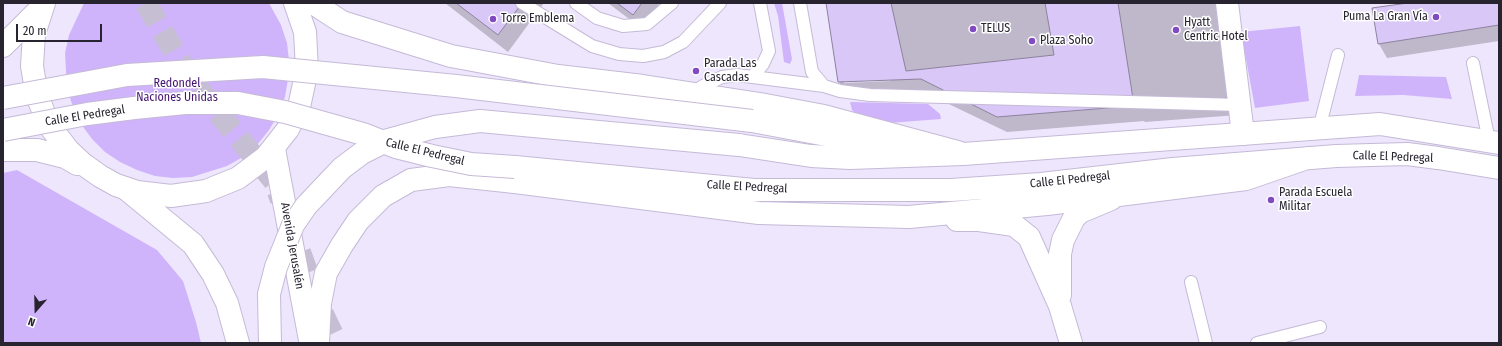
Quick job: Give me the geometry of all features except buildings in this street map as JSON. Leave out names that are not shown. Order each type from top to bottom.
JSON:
[{"type":"main road","points":[[125,188],[160,195],[183,195],[206,191],[238,178],[257,165],[274,148],[294,118],[304,88],[307,63],[305,32],[295,3]]},
{"type":"main road","points":[[313,3],[342,22],[451,56],[558,76],[693,93],[824,116],[963,154]]},
{"type":"main road","points":[[1227,3],[1243,134]]},
{"type":"main road","points":[[3,46],[43,4]]},
{"type":"main road","points":[[43,4],[36,25],[32,55],[33,76],[37,96],[49,125],[61,142],[83,164],[100,176]]},
{"type":"main road","points":[[3,98],[127,75],[263,67],[456,86],[752,122],[896,149],[963,154]]},
{"type":"main road","name":"Calle El Pedregal","points":[[3,130],[87,114],[134,108],[185,103],[238,103],[285,112],[363,134],[396,147],[471,164],[754,190],[951,190],[1041,184],[1173,169],[1307,158],[1407,154],[1499,168]]},
{"type":"main road","points":[[294,118],[326,134],[427,164],[515,182]]},
{"type":"main road","points":[[270,343],[270,294],[276,267],[294,225],[306,206],[342,168],[362,153],[388,140],[435,127],[480,120],[738,145],[811,156],[850,158],[963,154],[1380,124],[1494,142]]},
{"type":"main road","name":"Avenida Jerusalén","points":[[274,148],[311,343]]},
{"type":"main road","points":[[3,150],[37,150],[65,157],[125,188],[193,244],[213,274],[228,304],[238,343]]},
{"type":"main road","points":[[909,218],[1121,195],[1246,179],[1307,158]]},
{"type":"main road","points":[[318,343],[320,303],[326,273],[358,221],[383,196],[411,180],[449,175],[759,213],[909,218],[943,221],[979,220],[1014,225],[1029,237],[1060,306],[1071,343]]},
{"type":"main road","points":[[1060,306],[1060,254],[1063,240],[1074,218],[1080,212],[1121,195]]},
{"type":"lane","points":[[522,3],[592,46],[619,54],[644,56],[664,52],[683,42],[720,3]]},
{"type":"lane","points":[[576,3],[597,18],[623,26],[648,24],[672,3]]},
{"type":"lane","points":[[752,77],[763,64],[769,51],[760,3]]},
{"type":"lane","points":[[800,3],[812,72],[824,86]]},
{"type":"lane","points":[[1319,129],[1338,55]]},
{"type":"lane","points":[[1473,63],[1494,142]]},
{"type":"lane","points":[[693,93],[703,86],[722,77],[737,75],[824,86],[840,91],[870,95],[914,97],[968,96],[1240,105]]},
{"type":"lane","points":[[1191,282],[1206,343]]},
{"type":"lane","points":[[1257,343],[1320,327]]},
{"type":"green space","name":"Redondel Naciones Unidas","points":[[84,3],[269,3],[281,25],[287,43],[289,61],[285,97],[278,115],[269,130],[257,145],[243,157],[227,166],[192,177],[173,178],[155,176],[120,162],[105,152],[92,139],[81,124],[67,89],[65,53],[69,35]]},
{"type":"green space","points":[[774,3],[782,3],[792,59],[790,64],[784,62],[778,16]]},
{"type":"green space","points":[[1300,26],[1309,101],[1255,108],[1241,32]]},
{"type":"green space","points":[[1359,75],[1446,77],[1452,99],[1403,95],[1355,96]]},
{"type":"green space","points":[[850,102],[928,104],[940,114],[941,119],[889,123],[856,114],[852,110]]},
{"type":"green space","points":[[17,170],[157,250],[183,281],[201,343],[3,343],[3,173]]},
{"type":"tunnel","points":[[146,3],[189,77],[274,181],[281,200]]},
{"type":"tunnel","points":[[300,252],[321,310],[337,343]]},
{"type":"place","name":"Puma La Gran Vía","points":[[1436,17]]},
{"type":"place","name":"Torre Emblema","points":[[493,19]]},
{"type":"place","name":"TELUS","points":[[973,29]]},
{"type":"place","name":"Hyatt Centric Hotel","points":[[1176,30]]},
{"type":"place","name":"Plaza Soho","points":[[1032,41]]},
{"type":"place","name":"Parada Las Cascadas","points":[[696,71]]},
{"type":"place","name":"Parada Escuela Militar","points":[[1271,200]]}]
